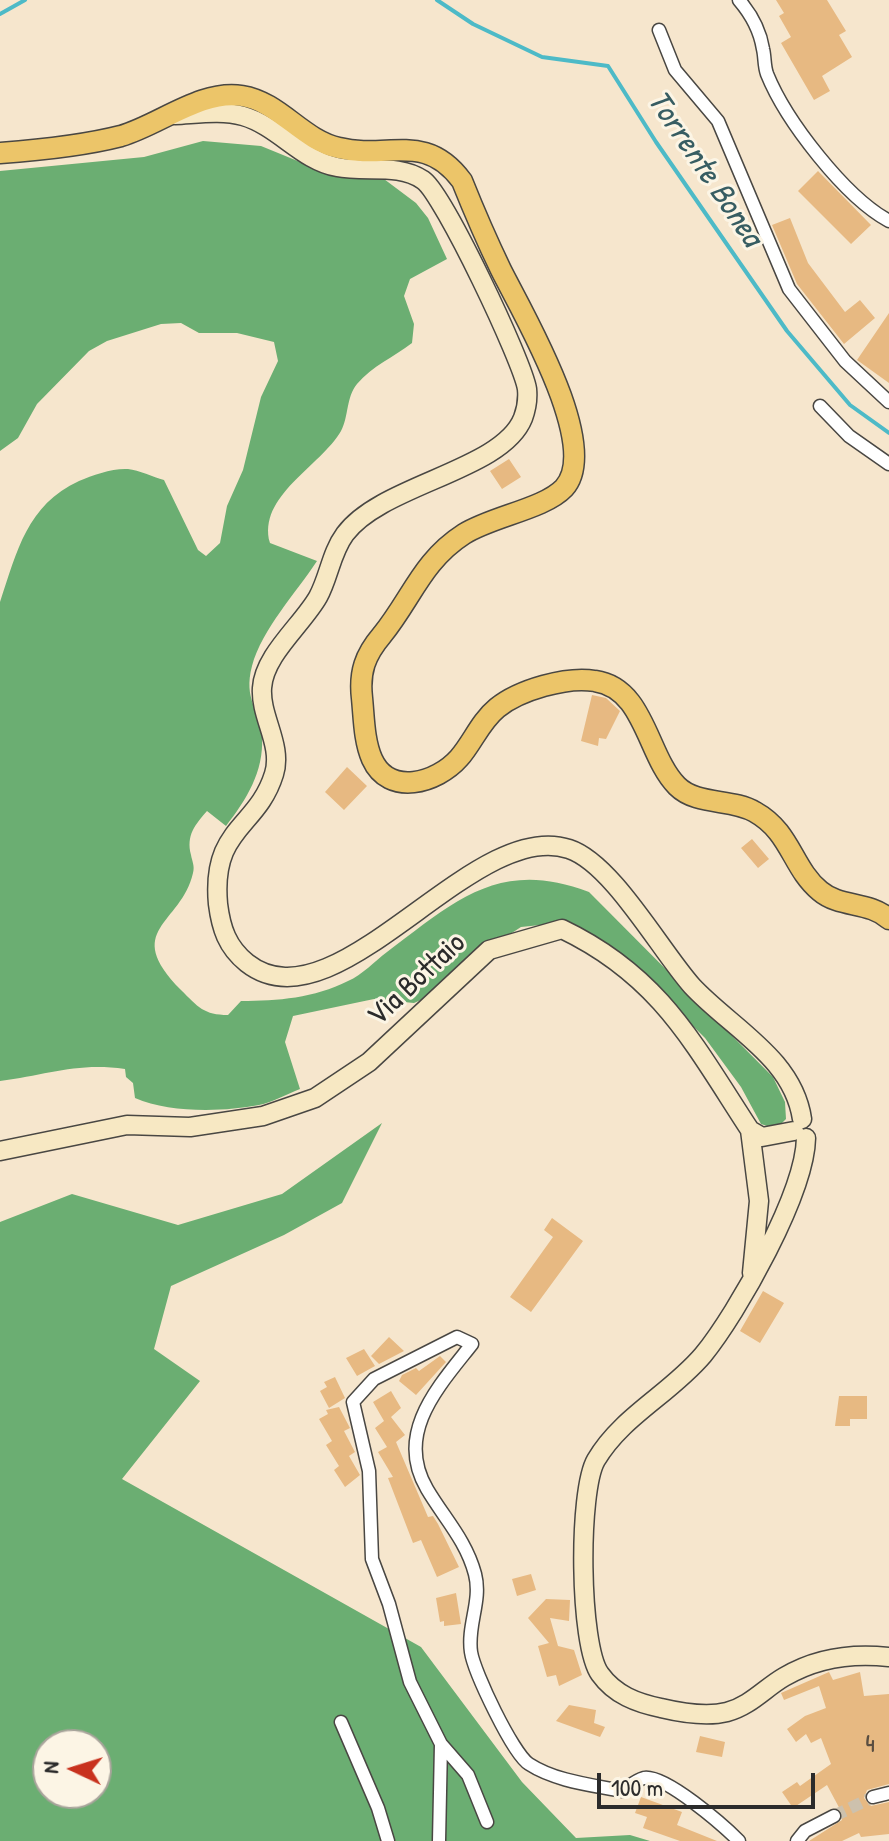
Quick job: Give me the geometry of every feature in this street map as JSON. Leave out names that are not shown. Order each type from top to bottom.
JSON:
[{"type":"main road","points":[[0,153],[96,142],[150,126],[220,96],[241,95],[268,105],[313,136],[339,149],[425,151],[446,162],[462,181],[548,362],[575,464],[566,486],[541,504],[511,511],[467,532],[438,553],[428,563],[398,615],[367,654],[361,688],[368,745],[377,768],[393,780],[424,781],[459,758],[487,717],[507,702],[558,684],[596,681],[621,691],[661,763],[682,790],[700,798],[735,803],[757,812],[777,828],[809,880],[824,895],[869,907],[889,919]]},
{"type":"street","points":[[739,0],[752,15],[763,47],[766,71],[782,101],[836,175],[889,221]]},
{"type":"street","points":[[659,30],[675,70],[718,121],[789,289],[845,361],[889,402]]},
{"type":"street","points":[[175,115],[239,114],[263,124],[333,167],[406,171],[429,184],[457,230],[527,387],[524,416],[518,428],[501,443],[478,458],[362,515],[344,536],[321,591],[307,615],[268,668],[261,696],[277,765],[268,793],[242,820],[219,863],[217,885],[223,933],[236,954],[262,975],[297,977],[346,959],[504,855],[535,844],[569,849],[597,865],[681,974],[715,1011],[777,1064],[795,1088],[801,1129],[801,1162],[770,1248],[703,1354],[651,1405],[618,1427],[593,1464],[584,1508],[590,1652],[599,1673],[622,1697],[700,1714],[728,1711],[758,1698],[784,1677],[830,1659],[889,1657]]},
{"type":"street","points":[[820,406],[849,436],[889,464]]},
{"type":"street","name":"Via Bottaio","points":[[0,1151],[127,1125],[190,1127],[263,1116],[315,1098],[369,1062],[459,982],[489,950],[562,929],[598,946],[669,1007],[750,1130]]},
{"type":"street","points":[[750,1130],[762,1137],[801,1129]]},
{"type":"street","points":[[750,1130],[759,1201],[752,1273]]},
{"type":"street","points":[[487,1822],[468,1775],[441,1744],[410,1682],[389,1604],[372,1559],[369,1471],[353,1402],[374,1379],[457,1337],[472,1344],[418,1420],[415,1450],[425,1487],[462,1540],[480,1592],[471,1651],[488,1699],[524,1762],[542,1772],[622,1791],[645,1778],[653,1779],[723,1824],[739,1841]]},
{"type":"street","points":[[341,1722],[378,1808],[388,1841]]},
{"type":"street","points":[[439,1841],[441,1744]]},
{"type":"street","points":[[873,1797],[889,1793]]},
{"type":"street","points":[[797,1841],[805,1831],[834,1816]]},
{"type":"green space","points":[[203,141],[261,146],[327,173],[384,179],[416,203],[428,218],[447,259],[410,279],[404,296],[414,324],[412,343],[357,384],[341,431],[281,496],[273,511],[268,526],[270,543],[317,561],[271,625],[257,652],[249,688],[262,737],[257,774],[247,796],[226,826],[207,811],[193,831],[190,848],[193,873],[187,890],[155,940],[156,953],[164,970],[202,1009],[228,1015],[241,1001],[296,997],[348,981],[435,916],[480,890],[504,882],[530,880],[558,883],[589,892],[773,1077],[785,1102],[786,1119],[777,1126],[761,1124],[741,1087],[705,1038],[665,998],[550,924],[521,927],[472,959],[432,995],[414,1003],[374,999],[293,1016],[285,1042],[300,1089],[264,1104],[213,1110],[180,1109],[149,1103],[135,1098],[133,1083],[126,1077],[125,1069],[108,1067],[77,1068],[0,1081],[0,602],[19,548],[36,516],[61,491],[97,474],[128,469],[164,480],[198,550],[206,556],[220,543],[227,506],[243,470],[261,397],[278,361],[274,342],[237,333],[199,333],[181,323],[161,324],[107,341],[89,351],[37,404],[18,438],[0,451],[0,171],[144,157]]},
{"type":"green space","points":[[382,1123],[342,1203],[284,1235],[171,1286],[154,1349],[200,1381],[122,1479],[421,1647],[522,1782],[576,1838],[630,1835],[650,1841],[0,1841],[0,1222],[72,1194],[178,1225],[282,1194]]},
{"type":"building","points":[[776,0],[827,0],[846,31],[839,35],[852,57],[822,76],[830,91],[814,100],[781,43],[791,37],[779,16],[784,13]]},
{"type":"building","points":[[818,171],[871,225],[851,244],[798,191]]},
{"type":"building","points":[[790,218],[808,263],[845,312],[860,300],[875,318],[844,344],[797,284],[772,225]]},
{"type":"building","points":[[889,313],[889,383],[857,360]]},
{"type":"building","points":[[509,459],[521,477],[502,489],[490,471]]},
{"type":"building","points":[[592,695],[606,698],[620,711],[606,739],[599,738],[598,746],[581,741]]},
{"type":"building","points":[[347,767],[367,786],[344,810],[325,792]]},
{"type":"building","points":[[752,839],[769,859],[758,868],[741,848]]},
{"type":"building","points":[[552,1218],[583,1241],[531,1312],[510,1297],[553,1237],[544,1230]]},
{"type":"building","points":[[763,1291],[784,1303],[760,1343],[740,1331]]},
{"type":"building","points":[[389,1337],[404,1351],[379,1364],[371,1356]]},
{"type":"building","points":[[364,1349],[375,1366],[357,1376],[346,1358]]},
{"type":"building","points":[[440,1356],[446,1362],[416,1395],[399,1381],[402,1375],[416,1368],[419,1371]]},
{"type":"building","points":[[335,1377],[345,1398],[329,1408],[320,1391],[327,1387],[324,1382]]},
{"type":"building","points":[[391,1391],[401,1408],[391,1417],[405,1435],[396,1442],[428,1517],[433,1516],[438,1524],[459,1567],[437,1577],[421,1540],[413,1543],[388,1478],[393,1477],[378,1452],[387,1447],[375,1428],[384,1421],[373,1402]]},
{"type":"building","points":[[839,1396],[867,1396],[867,1419],[850,1419],[850,1426],[835,1426]]},
{"type":"building","points":[[339,1407],[350,1428],[344,1431],[355,1452],[349,1456],[360,1475],[345,1487],[334,1470],[339,1466],[326,1445],[332,1441],[319,1419],[328,1414],[326,1410]]},
{"type":"building","points":[[531,1574],[536,1590],[517,1596],[512,1579]]},
{"type":"building","points":[[456,1593],[461,1624],[444,1626],[444,1621],[440,1622],[436,1598]]},
{"type":"building","points":[[546,1599],[570,1600],[569,1621],[550,1618],[558,1646],[574,1650],[582,1675],[559,1686],[556,1675],[547,1677],[538,1646],[549,1643],[528,1618]]},
{"type":"building","points":[[829,1672],[833,1680],[860,1672],[864,1696],[889,1694],[889,1784],[867,1790],[864,1798],[871,1806],[889,1802],[889,1834],[861,1837],[859,1833],[842,1841],[809,1841],[842,1820],[842,1813],[827,1785],[793,1808],[782,1792],[797,1782],[800,1786],[831,1764],[821,1738],[811,1743],[806,1734],[796,1742],[787,1729],[805,1716],[826,1708],[819,1686],[784,1700],[781,1693]]},
{"type":"building","points":[[569,1705],[596,1710],[594,1723],[605,1727],[600,1737],[556,1721]]},
{"type":"building","points":[[700,1736],[725,1742],[722,1757],[696,1752]]},
{"type":"building","points":[[641,1797],[682,1812],[677,1825],[717,1841],[680,1841],[643,1828],[647,1817],[635,1813]]},
{"type":"waterway","name":"Torrente Bonea","points":[[0,14],[25,0]]},
{"type":"waterway","name":"Torrente Bonea","points":[[437,0],[473,24],[542,57],[608,66],[656,142],[787,331],[850,405],[889,433]]},
{"type":"tunnel","points":[[834,1816],[873,1797]]}]
